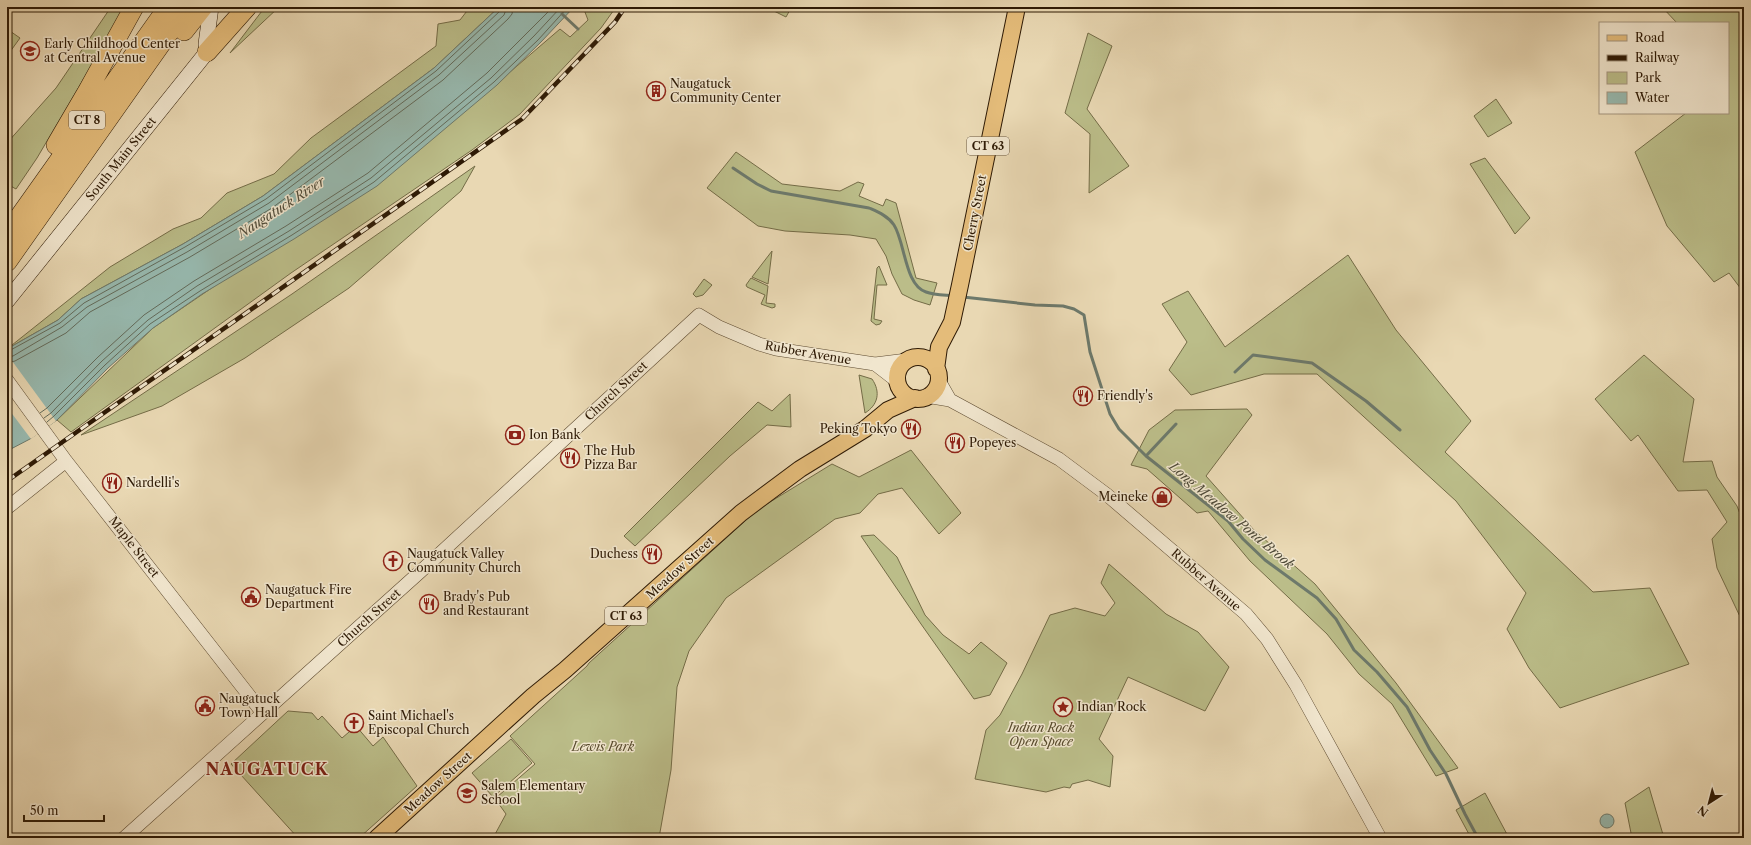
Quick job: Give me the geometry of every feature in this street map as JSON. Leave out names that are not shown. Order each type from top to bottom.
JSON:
[{"type":"highway","points":[[7,225],[84,98],[134,7]]},
{"type":"highway","name":"CT 8","points":[[7,234],[168,7]]},
{"type":"highway","points":[[207,52],[247,7]]},
{"type":"highway","name":"CT 8","points":[[7,262],[108,119],[158,64],[200,9]]},
{"type":"main road","name":"Cherry Street","points":[[937,374],[939,347],[952,322],[1017,7]]},
{"type":"main road","points":[[200,9],[207,52]]},
{"type":"main road","name":"South Main Street","points":[[7,301],[207,52]]},
{"type":"main road","points":[[913,359],[939,347]]},
{"type":"main road","points":[[913,359],[930,361],[937,374]]},
{"type":"main road","name":"CT 63","points":[[898,384],[899,369],[913,359]]},
{"type":"main road","name":"CT 63","points":[[921,397],[935,390],[937,374]]},
{"type":"main road","points":[[898,384],[909,396],[921,397]]},
{"type":"main road","name":"Meadow Street","points":[[888,410],[898,384]]},
{"type":"main road","name":"Meadow Street","points":[[377,838],[532,696],[565,670],[741,513],[800,469],[865,429],[888,410],[921,397]]},
{"type":"street","name":"Rubber Avenue","points":[[699,315],[719,327],[759,344],[804,354],[875,364],[913,359]]},
{"type":"street","name":"Church Street","points":[[124,838],[208,763],[262,712],[421,571],[699,315]]},
{"type":"street","name":"Rubber Avenue","points":[[875,364],[898,384]]},
{"type":"street","points":[[937,374],[950,400]]},
{"type":"street","name":"Maple Street","points":[[7,380],[66,461],[262,712]]},
{"type":"street","name":"Rubber Avenue","points":[[921,397],[950,400],[1054,456],[1087,478],[1246,614],[1268,639],[1296,685],[1380,838]]},
{"type":"street","points":[[7,508],[66,461]]},
{"type":"green space","points":[[111,7],[126,7],[37,158],[16,189],[7,184],[7,143],[56,88]]},
{"type":"green space","points":[[265,7],[279,7],[230,53]]},
{"type":"green space","points":[[470,7],[499,7],[434,68],[263,196],[183,244],[81,299],[58,320],[7,349],[110,267],[173,229],[201,218],[227,193],[274,174],[311,138],[436,46],[438,24],[460,20]]},
{"type":"green space","points":[[583,7],[616,7],[601,28],[520,114],[472,150],[291,273],[71,432],[57,420],[153,328],[439,133],[560,29],[570,37],[588,20]]},
{"type":"green space","points":[[766,7],[790,7],[791,8],[786,17]]},
{"type":"green space","points":[[1662,7],[1744,7],[1744,293],[1729,273],[1714,282],[1667,226],[1635,152],[1685,114],[1729,114],[1729,22],[1676,22]]},
{"type":"green space","points":[[7,29],[20,38],[7,56]]},
{"type":"green space","points":[[1088,33],[1112,46],[1087,109],[1129,166],[1089,193],[1090,134],[1065,113]]},
{"type":"green space","points":[[1496,99],[1512,123],[1488,137],[1474,116]]},
{"type":"green space","points":[[736,152],[782,184],[840,191],[858,182],[864,184],[859,196],[883,206],[886,199],[896,203],[916,278],[937,283],[930,305],[902,294],[892,274],[886,256],[876,239],[850,235],[785,231],[758,226],[707,188]]},
{"type":"green space","points":[[1485,158],[1530,218],[1515,234],[1470,164]]},
{"type":"green space","points":[[475,166],[461,191],[349,288],[245,358],[162,406],[81,435],[292,294]]},
{"type":"green space","points":[[772,251],[768,284],[752,277]]},
{"type":"green space","points":[[1348,255],[1396,330],[1471,421],[1445,452],[1593,592],[1650,588],[1689,664],[1560,708],[1529,668],[1507,629],[1526,593],[1456,501],[1317,374],[1264,374],[1191,395],[1169,370],[1187,342],[1162,304],[1188,291],[1225,347]]},
{"type":"green space","points":[[879,266],[887,285],[877,285],[874,319],[882,321],[880,324],[876,325],[871,321],[877,268]]},
{"type":"green space","points":[[751,278],[768,286],[766,303],[775,304],[775,307],[772,308],[761,304],[765,295],[747,287],[746,285]]},
{"type":"green space","points":[[704,279],[712,285],[703,295],[696,297],[693,294]]},
{"type":"green space","points":[[1644,355],[1694,399],[1683,462],[1712,461],[1717,477],[1737,506],[1744,524],[1744,625],[1717,568],[1712,539],[1727,522],[1707,490],[1678,491],[1638,435],[1631,441],[1595,399]]},
{"type":"green space","points":[[859,375],[872,379],[877,389],[877,398],[873,406],[865,413]]},
{"type":"green space","points":[[790,394],[791,427],[767,425],[730,456],[635,546],[624,536],[758,402],[772,411]]},
{"type":"green space","points":[[1247,409],[1252,415],[1206,476],[1253,529],[1315,584],[1396,683],[1458,768],[1436,776],[1392,704],[1359,674],[1327,634],[1250,561],[1208,511],[1197,513],[1147,469],[1131,465],[1149,430],[1175,410]]},
{"type":"green space","name":"Lewis Park","points":[[911,450],[961,513],[939,534],[902,488],[878,494],[860,513],[835,519],[726,598],[689,651],[677,687],[671,770],[659,838],[493,838],[506,814],[496,800],[497,797],[535,764],[510,736],[757,510],[832,464],[859,477]]},
{"type":"green space","points":[[874,535],[897,557],[925,615],[943,635],[969,654],[981,642],[1007,663],[990,695],[974,699],[861,536]]},
{"type":"green space","name":"Indian Rock Open Space","points":[[1109,564],[1166,614],[1198,632],[1229,667],[1205,711],[1128,677],[1099,739],[1113,756],[1110,787],[1088,780],[1072,784],[1070,788],[1064,787],[1046,792],[975,779],[986,730],[1000,715],[1022,674],[1050,615],[1075,608],[1105,616],[1115,603],[1101,583]]},
{"type":"green space","points":[[288,711],[312,713],[318,720],[322,716],[342,738],[356,726],[373,746],[383,737],[417,786],[359,838],[298,838],[231,764]]},
{"type":"green space","points":[[511,739],[532,763],[493,797],[472,773]]},
{"type":"green space","points":[[1649,787],[1664,838],[1632,838],[1625,803]]},
{"type":"green space","points":[[1485,793],[1509,838],[1471,838],[1456,810]]},
{"type":"water","name":"Naugatuck River","points":[[499,7],[574,7],[497,85],[377,186],[294,239],[202,294],[153,328],[108,368],[57,420],[30,439],[7,451],[7,349],[58,320],[81,299],[183,244],[263,196],[434,68]]},
{"type":"water","points":[[1607,814],[1612,816],[1614,821],[1612,826],[1607,828],[1602,826],[1600,821],[1602,816]]},
{"type":"pier","points":[[7,354],[56,421],[31,439],[7,407]]},
{"type":"waterway","name":"Long Meadow Pond Brook","points":[[562,14],[578,29]]},
{"type":"waterway","name":"Long Meadow Pond Brook","points":[[733,168],[757,184],[771,191],[869,208],[883,215],[889,219],[898,233],[906,263],[914,281],[919,288],[929,293],[954,296]]},
{"type":"waterway","name":"Long Meadow Pond Brook","points":[[963,297],[1035,305],[1063,306],[1074,309],[1084,315],[1090,352],[1110,414],[1119,429],[1146,456],[1228,521],[1243,539],[1265,560],[1317,598],[1336,619],[1354,650],[1377,672],[1407,707],[1430,750],[1446,774],[1478,838]]},
{"type":"waterway","points":[[1235,372],[1253,355],[1312,363],[1366,401],[1400,430]]},
{"type":"waterway","points":[[1146,456],[1176,424]]},
{"type":"railway","points":[[7,481],[522,119],[615,22],[625,7]]},
{"type":"place","name":"Early Childhood Center at Central Avenue","points":[[30,51]]},
{"type":"place","name":"Naugatuck Community Center","points":[[656,91]]},
{"type":"place","name":"Friendly's","points":[[1083,396]]},
{"type":"place","name":"Peking Tokyo","points":[[911,429]]},
{"type":"place","name":"Ion Bank","points":[[515,435]]},
{"type":"place","name":"Popeyes","points":[[955,443]]},
{"type":"place","name":"The Hub Pizza Bar","points":[[570,458]]},
{"type":"place","name":"Nardelli's","points":[[112,483]]},
{"type":"place","name":"Meineke","points":[[1162,497]]},
{"type":"place","name":"Duchess","points":[[652,554]]},
{"type":"place","name":"Naugatuck Valley Community Church","points":[[393,561]]},
{"type":"place","name":"Naugatuck Fire Department","points":[[251,597]]},
{"type":"place","name":"Brady's Pub and Restaurant","points":[[429,604]]},
{"type":"place","name":"Naugatuck Town Hall","points":[[205,706]]},
{"type":"place","name":"Indian Rock","points":[[1063,707]]},
{"type":"place","name":"Saint Michael's Episcopal Church","points":[[354,723]]},
{"type":"place","name":"Salem Elementary School","points":[[467,793]]},
{"type":"district","name":"NAUGATUCK","points":[[267,769]]}]
